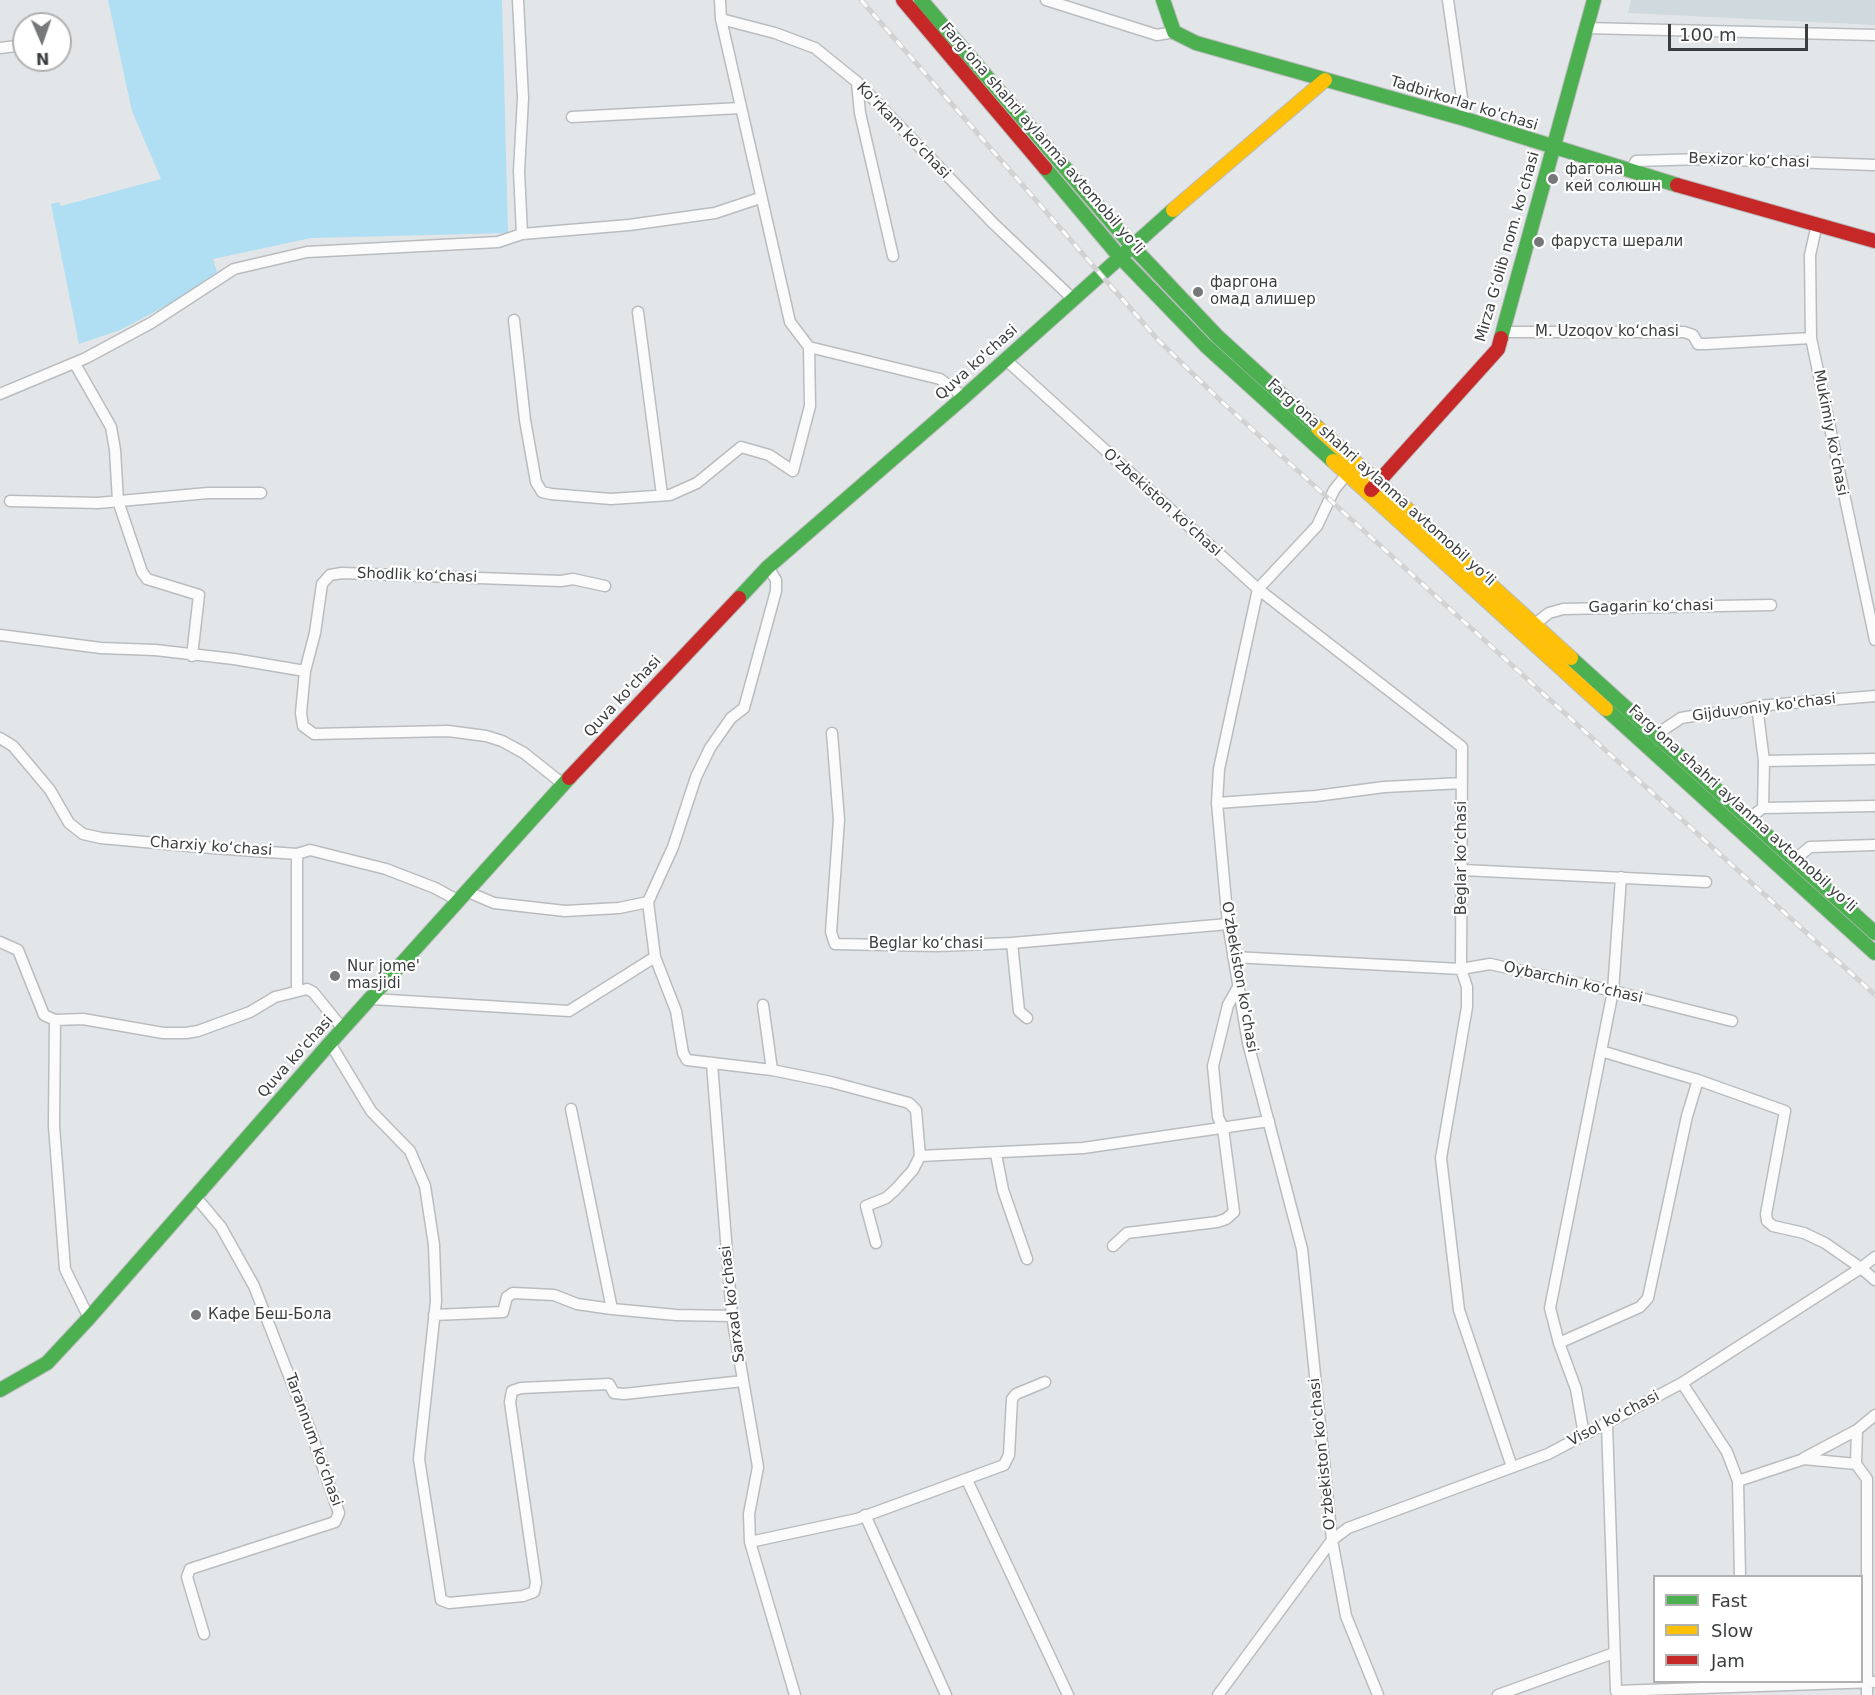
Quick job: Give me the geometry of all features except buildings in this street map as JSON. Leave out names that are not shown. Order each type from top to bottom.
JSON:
[{"type":"main road","name":"Fargʻona shahri aylanma avtomobil yoʻli","points":[[903,0],[1119,256],[1206,346],[1875,953]]},
{"type":"main road","name":"Fargʻona shahri aylanma avtomobil yoʻli","points":[[921,0],[1132,246],[1218,337],[1536,623],[1875,933]]},
{"type":"main road","points":[[1162,0],[1174,32]]},
{"type":"main road","name":"Mirza G‘olib nom. ko‘chasi","points":[[1367,494],[1496,352],[1504,332],[1594,0]]},
{"type":"main road","name":"Tadbirkorlar ko'chasi","points":[[1174,32],[1196,43],[1465,119],[1630,172],[1875,241]]},
{"type":"main road","name":"Quva ko'chasi","points":[[0,1390],[47,1363],[89,1318],[330,1043],[563,784],[768,567],[964,397],[1119,256],[1325,80]]},
{"type":"street","points":[[518,0],[523,98],[519,171],[522,234]]},
{"type":"street","points":[[514,320],[525,420],[538,488],[551,495],[611,499],[670,495],[697,483],[741,447],[769,455],[793,471],[810,405],[809,347],[790,322],[740,108],[721,19],[720,0]]},
{"type":"street","name":"Tadbirkorlar ko'chasi","points":[[1046,0],[1156,35],[1174,32]]},
{"type":"street","points":[[1448,0],[1465,119]]},
{"type":"street","name":"Koʻrkam koʻchasi","points":[[721,19],[775,33],[815,48],[857,82],[992,222],[1072,298]]},
{"type":"street","points":[[1585,28],[1875,35]]},
{"type":"street","points":[[857,82],[860,113],[892,256]]},
{"type":"street","points":[[572,117],[740,108]]},
{"type":"street","name":"Bexizor koʻchasi","points":[[1630,172],[1636,161],[1702,159],[1875,165]]},
{"type":"street","points":[[0,394],[75,364],[152,323],[234,269],[307,252],[498,242],[522,234],[629,225],[715,213],[760,198]]},
{"type":"street","name":"Mukimiy ko'chasi","points":[[1817,224],[1810,255],[1811,338],[1875,640]]},
{"type":"street","points":[[638,312],[662,495]]},
{"type":"street","name":"M. Uzoqov koʻchasi","points":[[1504,332],[1684,332],[1693,335],[1698,344],[1811,338]]},
{"type":"street","points":[[809,347],[940,379],[964,397]]},
{"type":"street","name":"O'zbekiston ko'chasi","points":[[1005,359],[1258,589],[1219,769],[1218,803],[1228,924],[1238,989],[1305,1270],[1332,1540],[1346,1616],[1378,1695]]},
{"type":"street","points":[[75,364],[107,417],[114,437],[118,501],[144,576],[199,595],[192,656]]},
{"type":"street","points":[[1258,589],[1317,526],[1334,490],[1346,475]]},
{"type":"street","points":[[10,501],[118,501],[208,493],[261,493]]},
{"type":"street","points":[[768,567],[776,580],[776,591],[744,708],[731,718],[710,748],[696,777],[672,847],[648,902],[656,957],[676,1011],[685,1056],[691,1062],[772,1070],[831,1082],[912,1105],[916,1114],[920,1156],[913,1170],[896,1189],[886,1198],[866,1206],[876,1243]]},
{"type":"street","name":"Shodlik koʻchasi","points":[[563,784],[524,753],[502,741],[486,736],[448,731],[314,734],[303,726],[301,713],[305,671],[315,633],[322,584],[330,575],[561,582],[573,579],[605,586]]},
{"type":"street","name":"Beglar koʻchasi","points":[[1258,589],[1462,747],[1461,969],[1467,987],[1467,1007],[1442,1144],[1443,1181],[1460,1310],[1512,1467]]},
{"type":"street","name":"Gagarin koʻchasi","points":[[1536,623],[1549,613],[1563,609],[1771,605]]},
{"type":"street","points":[[0,636],[234,659],[305,671]]},
{"type":"street","name":"Gijduvoniy ko'chasi","points":[[1657,734],[1681,718],[1757,706],[1875,696]]},
{"type":"street","points":[[1757,706],[1764,761],[1763,808]]},
{"type":"street","name":"Beglar koʻchasi","points":[[832,734],[839,820],[832,941],[841,944],[937,946],[1012,943],[1228,924]]},
{"type":"street","name":"Charxiy koʻchasi","points":[[0,738],[13,746],[50,790],[69,823],[83,834],[123,840],[297,854],[309,850],[386,870],[435,888],[494,903],[565,911],[620,908],[648,902]]},
{"type":"street","points":[[1764,761],[1875,759]]},
{"type":"street","points":[[1218,803],[1316,796],[1384,787],[1462,783]]},
{"type":"street","points":[[1749,818],[1763,808],[1875,806]]},
{"type":"street","points":[[1794,860],[1810,847],[1875,845]]},
{"type":"street","points":[[297,854],[297,990]]},
{"type":"street","points":[[1463,870],[1706,882]]},
{"type":"street","points":[[1584,1436],[1576,1389],[1559,1343],[1550,1308],[1613,991],[1621,877]]},
{"type":"street","points":[[0,942],[18,950],[44,1015],[55,1020],[83,1020],[163,1033],[186,1033],[198,1031],[250,1012],[275,997],[307,989],[313,992],[344,1029]]},
{"type":"street","points":[[1012,943],[1019,1011],[1027,1018]]},
{"type":"street","points":[[372,999],[569,1011],[656,957]]},
{"type":"street","name":"Oybarchin koʻchasi","points":[[1233,957],[1461,969],[1490,964],[1613,991],[1732,1021]]},
{"type":"street","points":[[1113,1246],[1128,1233],[1208,1223],[1232,1216],[1235,1206],[1223,1128],[1218,1117],[1213,1066],[1227,1005],[1238,989]]},
{"type":"street","points":[[763,1005],[772,1070]]},
{"type":"street","points":[[55,1020],[54,1126],[65,1269],[89,1318]]},
{"type":"street","points":[[330,1043],[371,1111],[410,1151],[425,1186],[434,1245],[434,1316],[420,1459],[441,1600],[449,1603],[523,1596],[534,1592],[536,1583],[510,1402],[512,1391],[520,1388],[609,1384],[614,1393],[624,1394],[743,1381]]},
{"type":"street","points":[[1601,1051],[1698,1080],[1785,1111],[1766,1214],[1767,1221],[1773,1226],[1804,1233],[1825,1243],[1875,1280]]},
{"type":"street","name":"Sarxad koʻchasi","points":[[712,1064],[732,1316],[758,1467],[749,1514],[750,1542],[795,1695]]},
{"type":"street","points":[[1559,1343],[1640,1307],[1648,1298],[1687,1116],[1698,1080]]},
{"type":"street","points":[[571,1108],[612,1309]]},
{"type":"street","points":[[920,1156],[1083,1148],[1269,1121]]},
{"type":"street","points":[[996,1154],[1003,1190],[1027,1259]]},
{"type":"street","name":"Tarannum koʻchasi","points":[[195,1196],[221,1227],[254,1286],[309,1427],[339,1513],[334,1522],[190,1569],[187,1577],[204,1634]]},
{"type":"street","name":"Visol koʻchasi","points":[[1332,1540],[1348,1528],[1368,1519],[1548,1454],[1608,1424],[1682,1383],[1875,1257]]},
{"type":"street","points":[[434,1316],[499,1313],[506,1308],[507,1297],[513,1293],[554,1295],[577,1304],[612,1309],[676,1315],[732,1316]]},
{"type":"street","points":[[750,1542],[857,1519],[1004,1465],[1009,1455],[1012,1399],[1016,1394],[1045,1382]]},
{"type":"street","points":[[1682,1383],[1727,1452],[1738,1481],[1740,1575]]},
{"type":"street","points":[[1738,1481],[1804,1459],[1857,1430],[1875,1415]]},
{"type":"street","points":[[1608,1424],[1616,1691],[1806,1683]]},
{"type":"street","points":[[1857,1430],[1856,1464],[1868,1479],[1871,1682],[1867,1695]]},
{"type":"street","points":[[1804,1459],[1856,1464]]},
{"type":"street","points":[[968,1480],[1068,1695]]},
{"type":"street","points":[[865,1515],[946,1695]]},
{"type":"street","points":[[1218,1695],[1332,1540]]},
{"type":"street","points":[[1498,1695],[1614,1653]]},
{"type":"shaded area","points":[[108,0],[502,0],[508,233],[311,238],[213,259],[217,272],[177,300],[120,330],[79,344],[51,204],[59,202],[61,206],[161,179],[132,111]]},
{"type":"shaded area","points":[[1631,0],[1875,0],[1875,25],[1628,13]]},
{"type":"railway","points":[[861,0],[1158,340],[1221,401],[1875,995]]},
{"type":"traffic: fast","points":[[921,0],[1132,246],[1218,337],[1318,428]]},
{"type":"traffic: fast","points":[[1163,0],[1174,32],[1196,43],[1465,119],[1677,185]]},
{"type":"traffic: fast","points":[[1501,338],[1594,0]]},
{"type":"traffic: fast","points":[[1045,168],[1119,256],[1206,346],[1333,461]]},
{"type":"traffic: fast","points":[[739,598],[768,567],[964,397],[1173,210]]},
{"type":"traffic: fast","points":[[1571,658],[1875,933]]},
{"type":"traffic: fast","points":[[1606,709],[1875,953]]},
{"type":"traffic: fast","points":[[0,1390],[47,1363],[89,1318],[330,1043],[569,778]]},
{"type":"traffic: slow","points":[[1173,210],[1325,80]]},
{"type":"traffic: slow","points":[[1318,428],[1571,658]]},
{"type":"traffic: slow","points":[[1333,461],[1606,709]]},
{"type":"traffic: jam","points":[[903,0],[1045,168]]},
{"type":"traffic: jam","points":[[1677,185],[1875,241]]},
{"type":"traffic: jam","points":[[1371,490],[1498,349],[1501,338]]},
{"type":"traffic: jam","points":[[569,778],[739,598]]},
{"type":"place","name":"фагона кей солюшн","points":[[1553,179]]},
{"type":"place","name":"фаруста шерали","points":[[1539,242]]},
{"type":"place","name":"фаргона омад алишер","points":[[1198,292]]},
{"type":"place","name":"Nur jome' masjidi","points":[[335,976]]},
{"type":"place","name":"Кафе Беш-Бола","points":[[196,1315]]}]
